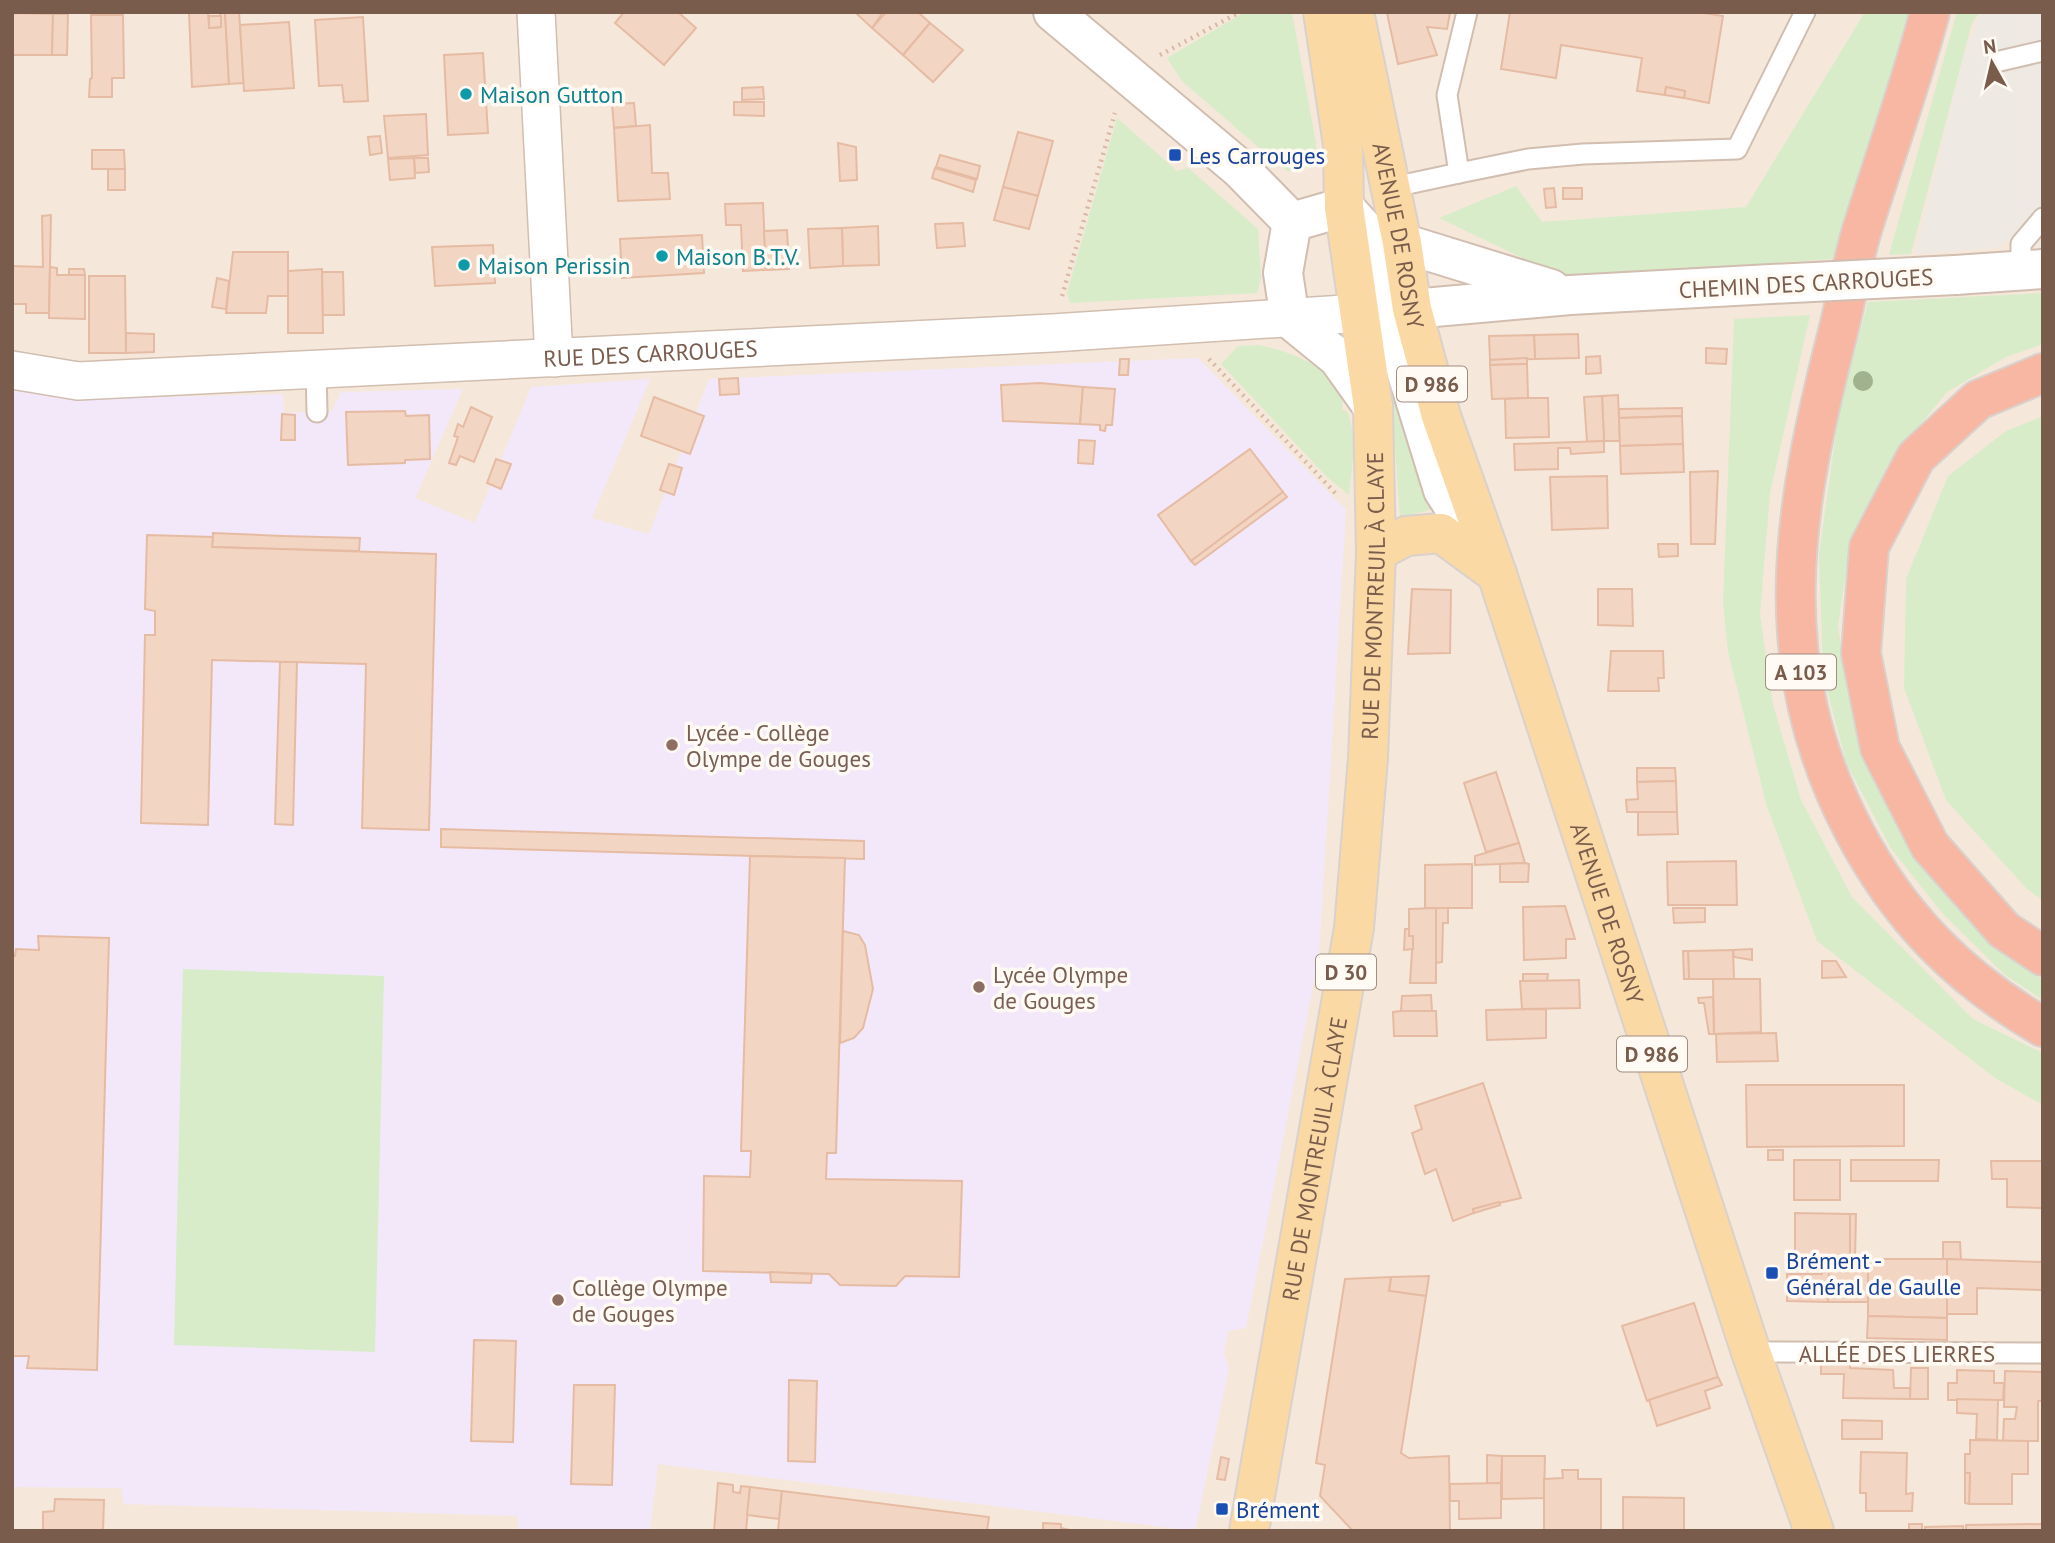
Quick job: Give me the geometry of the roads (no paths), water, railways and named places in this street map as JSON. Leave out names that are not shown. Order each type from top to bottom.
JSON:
[{"type":"highway","name":"A 103","points":[[1930,12],[1909,89],[1861,235],[1812,430],[1795,563],[1795,630],[1805,695],[1818,752],[1840,806],[1878,877],[1908,916],[1957,967],[2043,1027]]},
{"type":"highway","name":"A 103","points":[[2043,373],[1978,400],[1916,457],[1869,547],[1861,653],[1880,748],[1930,846],[2004,930],[2043,956]]},
{"type":"main road","name":"AVENUE DE ROSNY","points":[[1324,12],[1343,145],[1344,208],[1376,248],[1386,312],[1441,416],[1497,574],[1751,1352],[1814,1531]]},
{"type":"main road","name":"AVENUE DE ROSNY","points":[[1354,12],[1407,184],[1376,248],[1386,312]]},
{"type":"main road","name":"D 30","points":[[1373,407],[1386,312]]},
{"type":"main road","name":"RUE DE MONTREUIL À CLAYE","points":[[1249,1531],[1354,928],[1364,841],[1376,552],[1373,407]]},
{"type":"main road","points":[[1376,552],[1406,536],[1441,533],[1497,574]]},
{"type":"street","points":[[536,12],[554,358]]},
{"type":"street","points":[[1052,12],[1240,169],[1292,222]]},
{"type":"street","points":[[1292,222],[1344,208],[1407,184]]},
{"type":"street","points":[[1292,222],[1283,273],[1290,319],[1338,358],[1373,407]]},
{"type":"street","name":"CHEMIN DES CARROUGES","points":[[1376,248],[1570,295]]},
{"type":"street","name":"CHEMIN DES CARROUGES","points":[[1386,312],[1570,295],[2032,270]]},
{"type":"street","name":"RUE DES CARROUGES","points":[[12,370],[78,381],[1052,333],[1386,312]]},
{"type":"lane","points":[[1460,173],[1447,95],[1467,12]]},
{"type":"lane","points":[[1407,184],[1528,159],[1583,154],[1737,149],[1805,12]]},
{"type":"lane","points":[[2000,61],[2043,51]]},
{"type":"lane","points":[[2032,270],[2021,244],[2043,218]]},
{"type":"lane","points":[[316,370],[317,412]]},
{"type":"lane","name":"ALLÉE DES LIERRES","points":[[1751,1352],[2043,1353]]},
{"type":"place","name":"Maison Gutton","points":[[466,94]]},
{"type":"place","name":"Les Carrouges","points":[[1175,155]]},
{"type":"place","name":"Maison B.T.V.","points":[[662,256]]},
{"type":"place","name":"Maison Perissin","points":[[464,265]]},
{"type":"place","name":"Lycée - Collège Olympe de Gouges","points":[[672,745]]},
{"type":"place","name":"Lycée Olympe de Gouges","points":[[979,987]]},
{"type":"place","name":"Brément - Général de Gaulle","points":[[1772,1273]]},
{"type":"place","name":"Collège Olympe de Gouges","points":[[558,1300]]},
{"type":"place","name":"Brément","points":[[1222,1509]]}]
